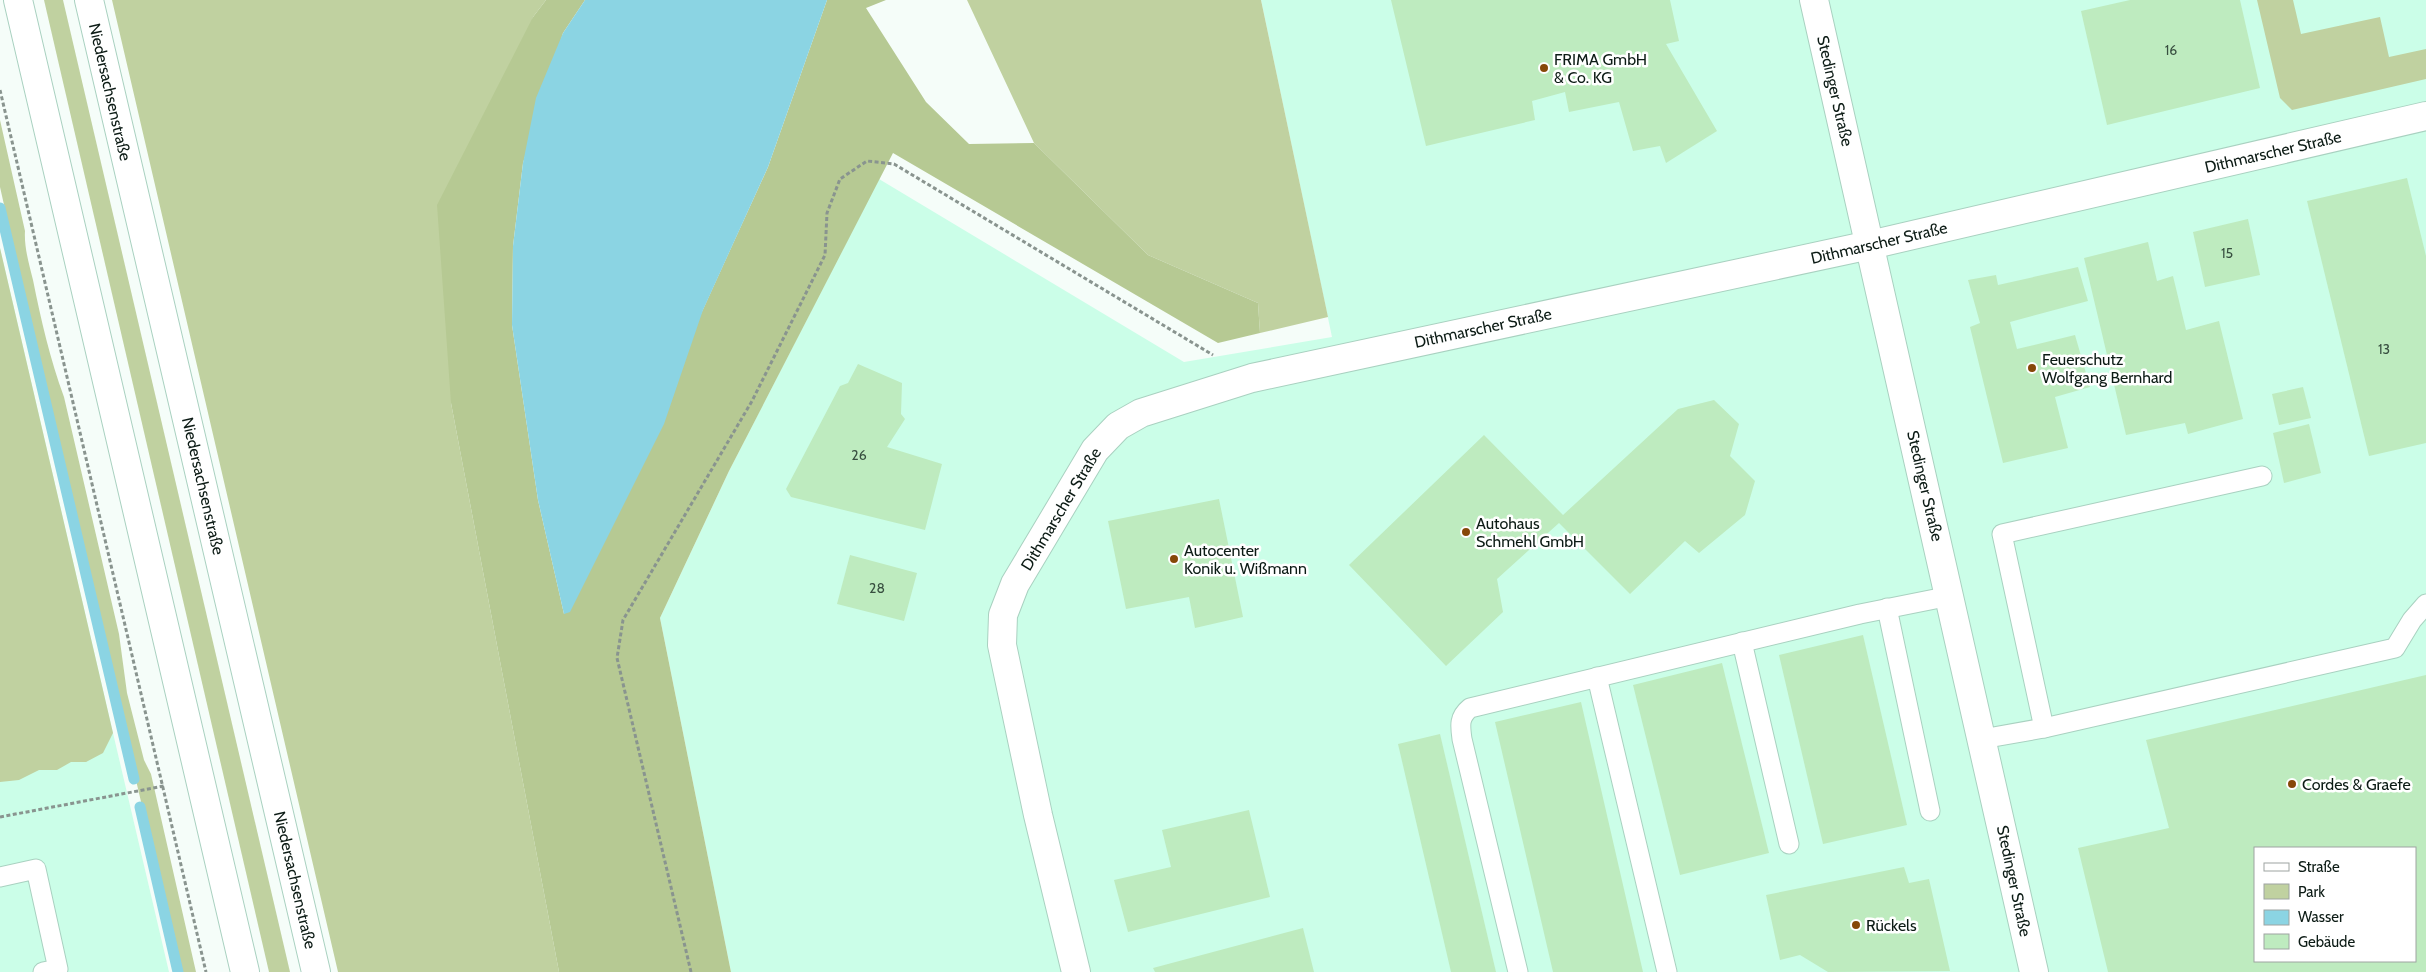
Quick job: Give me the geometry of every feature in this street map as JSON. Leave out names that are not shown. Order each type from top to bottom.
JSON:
[{"type":"street","points":[[18,0],[245,972]]},
{"type":"street","name":"Niedersachsenstraße","points":[[89,0],[316,972]]},
{"type":"street","name":"Stedinger Straße","points":[[1814,0],[2034,972]]},
{"type":"street","name":"Dithmarscher Straße","points":[[1076,972],[1038,815],[1002,645],[1003,616],[1015,584],[1095,450],[1118,426],[1141,412],[1252,378],[1870,246],[2426,116]]},
{"type":"lane","points":[[2044,728],[2002,534],[2262,476]]},
{"type":"lane","points":[[1518,972],[1462,739],[1460,726],[1462,715],[1470,708],[1887,608],[1950,596]]},
{"type":"lane","points":[[1982,739],[2044,728],[2395,648],[2412,620],[2426,604]]},
{"type":"lane","points":[[1887,608],[1930,811]]},
{"type":"lane","points":[[1742,642],[1789,844]]},
{"type":"lane","points":[[1597,677],[1667,972]]},
{"type":"lane","points":[[0,877],[36,869],[58,969],[44,972]]},
{"type":"path","points":[[0,90],[206,972]]},
{"type":"path","points":[[691,972],[617,658],[623,620],[752,401],[826,255],[827,213],[840,179],[867,161],[894,164],[1252,378]]},
{"type":"path","points":[[0,818],[164,786]]},
{"type":"shaded area","points":[[546,0],[585,0],[563,33],[523,163],[513,246],[512,325],[538,500],[564,614],[768,167],[827,0],[886,0],[866,8],[926,102],[969,144],[1034,143],[1148,255],[1258,303],[1260,333],[1218,343],[893,153],[729,471],[660,618],[731,972],[559,972],[451,403],[437,205],[533,17]]},
{"type":"shaded area","points":[[1261,0],[2426,0],[2426,972],[731,972],[660,618],[729,471],[879,179],[1184,362],[1332,337]]},
{"type":"shaded area","points":[[0,248],[113,733],[169,972],[0,972]]},
{"type":"green space","points":[[44,0],[63,0],[290,972],[269,972]]},
{"type":"green space","points":[[112,0],[546,0],[533,17],[451,403],[559,972],[338,972]]},
{"type":"green space","points":[[967,0],[1261,0],[1328,317],[1260,333],[1258,303],[1148,255],[1034,143]]},
{"type":"green space","points":[[2257,0],[2293,0],[2301,34],[2380,17],[2389,57],[2426,49],[2426,79],[2292,110],[2280,98]]},
{"type":"green space","points":[[0,120],[25,231],[27,255],[43,325],[64,397],[119,634],[127,693],[144,760],[151,774],[196,972],[181,972],[81,546],[0,187]]},
{"type":"green space","points":[[0,248],[113,733],[103,753],[86,762],[71,762],[57,770],[39,770],[19,780],[0,782]]},
{"type":"water","points":[[585,0],[827,0],[768,167],[703,310],[664,424],[570,612],[564,614],[538,500],[512,325],[513,246],[523,163],[536,98],[563,33]]},
{"type":"building","name":"FRIMA GmbH & Co. KG","points":[[1391,0],[1670,0],[1679,41],[1666,44],[1717,131],[1666,163],[1660,146],[1633,151],[1619,102],[1569,112],[1565,92],[1532,101],[1535,120],[1426,146]]},
{"type":"building","points":[[2130,0],[2240,0],[2260,88],[2107,125],[2081,11]]},
{"type":"building","points":[[2407,178],[2426,256],[2426,443],[2369,456],[2307,201]]},
{"type":"building","points":[[2248,219],[2260,275],[2205,287],[2193,232]]},
{"type":"building","points":[[2148,242],[2157,281],[2173,276],[2186,330],[2219,321],[2243,419],[2188,434],[2185,423],[2126,435],[2084,258]]},
{"type":"building","name":"Feuerschutz Wolfgang Bernhard","points":[[2078,267],[2088,301],[2010,322],[2017,349],[2075,335],[2090,387],[2055,397],[2068,448],[2003,463],[1970,327],[1980,323],[1968,280],[1996,275],[1998,285]]},
{"type":"building","points":[[858,364],[902,383],[901,414],[905,419],[887,447],[942,464],[925,530],[791,497],[786,489],[840,386],[848,383]]},
{"type":"building","points":[[2303,387],[2311,418],[2279,425],[2272,394]]},
{"type":"building","name":"Autohaus Schmehl GmbH","points":[[1714,400],[1739,424],[1730,456],[1755,481],[1745,515],[1699,553],[1685,541],[1630,594],[1559,523],[1497,579],[1503,612],[1446,666],[1349,565],[1484,435],[1563,515],[1678,409]]},
{"type":"building","points":[[2309,424],[2321,473],[2284,483],[2273,433]]},
{"type":"building","name":"Autocenter Konik u. Wißmann","points":[[1219,499],[1243,617],[1195,628],[1189,597],[1126,609],[1108,521]]},
{"type":"building","points":[[850,555],[917,573],[904,621],[837,604]]},
{"type":"building","points":[[1863,635],[1907,825],[1823,844],[1779,655]]},
{"type":"building","points":[[1722,663],[1769,853],[1680,875],[1633,685]]},
{"type":"building","name":"Cordes & Graefe","points":[[2426,675],[2426,972],[2108,972],[2078,848],[2169,828],[2146,740]]},
{"type":"building","points":[[1581,702],[1643,972],[1553,972],[1495,722]]},
{"type":"building","points":[[1440,734],[1496,972],[1451,972],[1398,744]]},
{"type":"building","points":[[1249,810],[1270,897],[1128,932],[1114,880],[1171,867],[1162,830]]},
{"type":"building","name":"Rückels","points":[[1904,867],[1909,883],[1929,879],[1950,971],[1828,972],[1800,955],[1780,960],[1766,895]]},
{"type":"building","points":[[1303,928],[1314,972],[1155,972],[1153,968]]},
{"type":"waterway","points":[[0,208],[134,779]]},
{"type":"waterway","points":[[140,807],[178,972]]},
{"type":"place","name":"FRIMA GmbH & Co. KG","points":[[1544,68]]},
{"type":"place","name":"Feuerschutz Wolfgang Bernhard","points":[[2032,368]]},
{"type":"place","name":"Autohaus Schmehl GmbH","points":[[1466,532]]},
{"type":"place","name":"Autocenter Konik u. Wißmann","points":[[1174,559]]},
{"type":"place","name":"Cordes & Graefe","points":[[2292,784]]},
{"type":"place","name":"Rückels","points":[[1856,925]]}]
